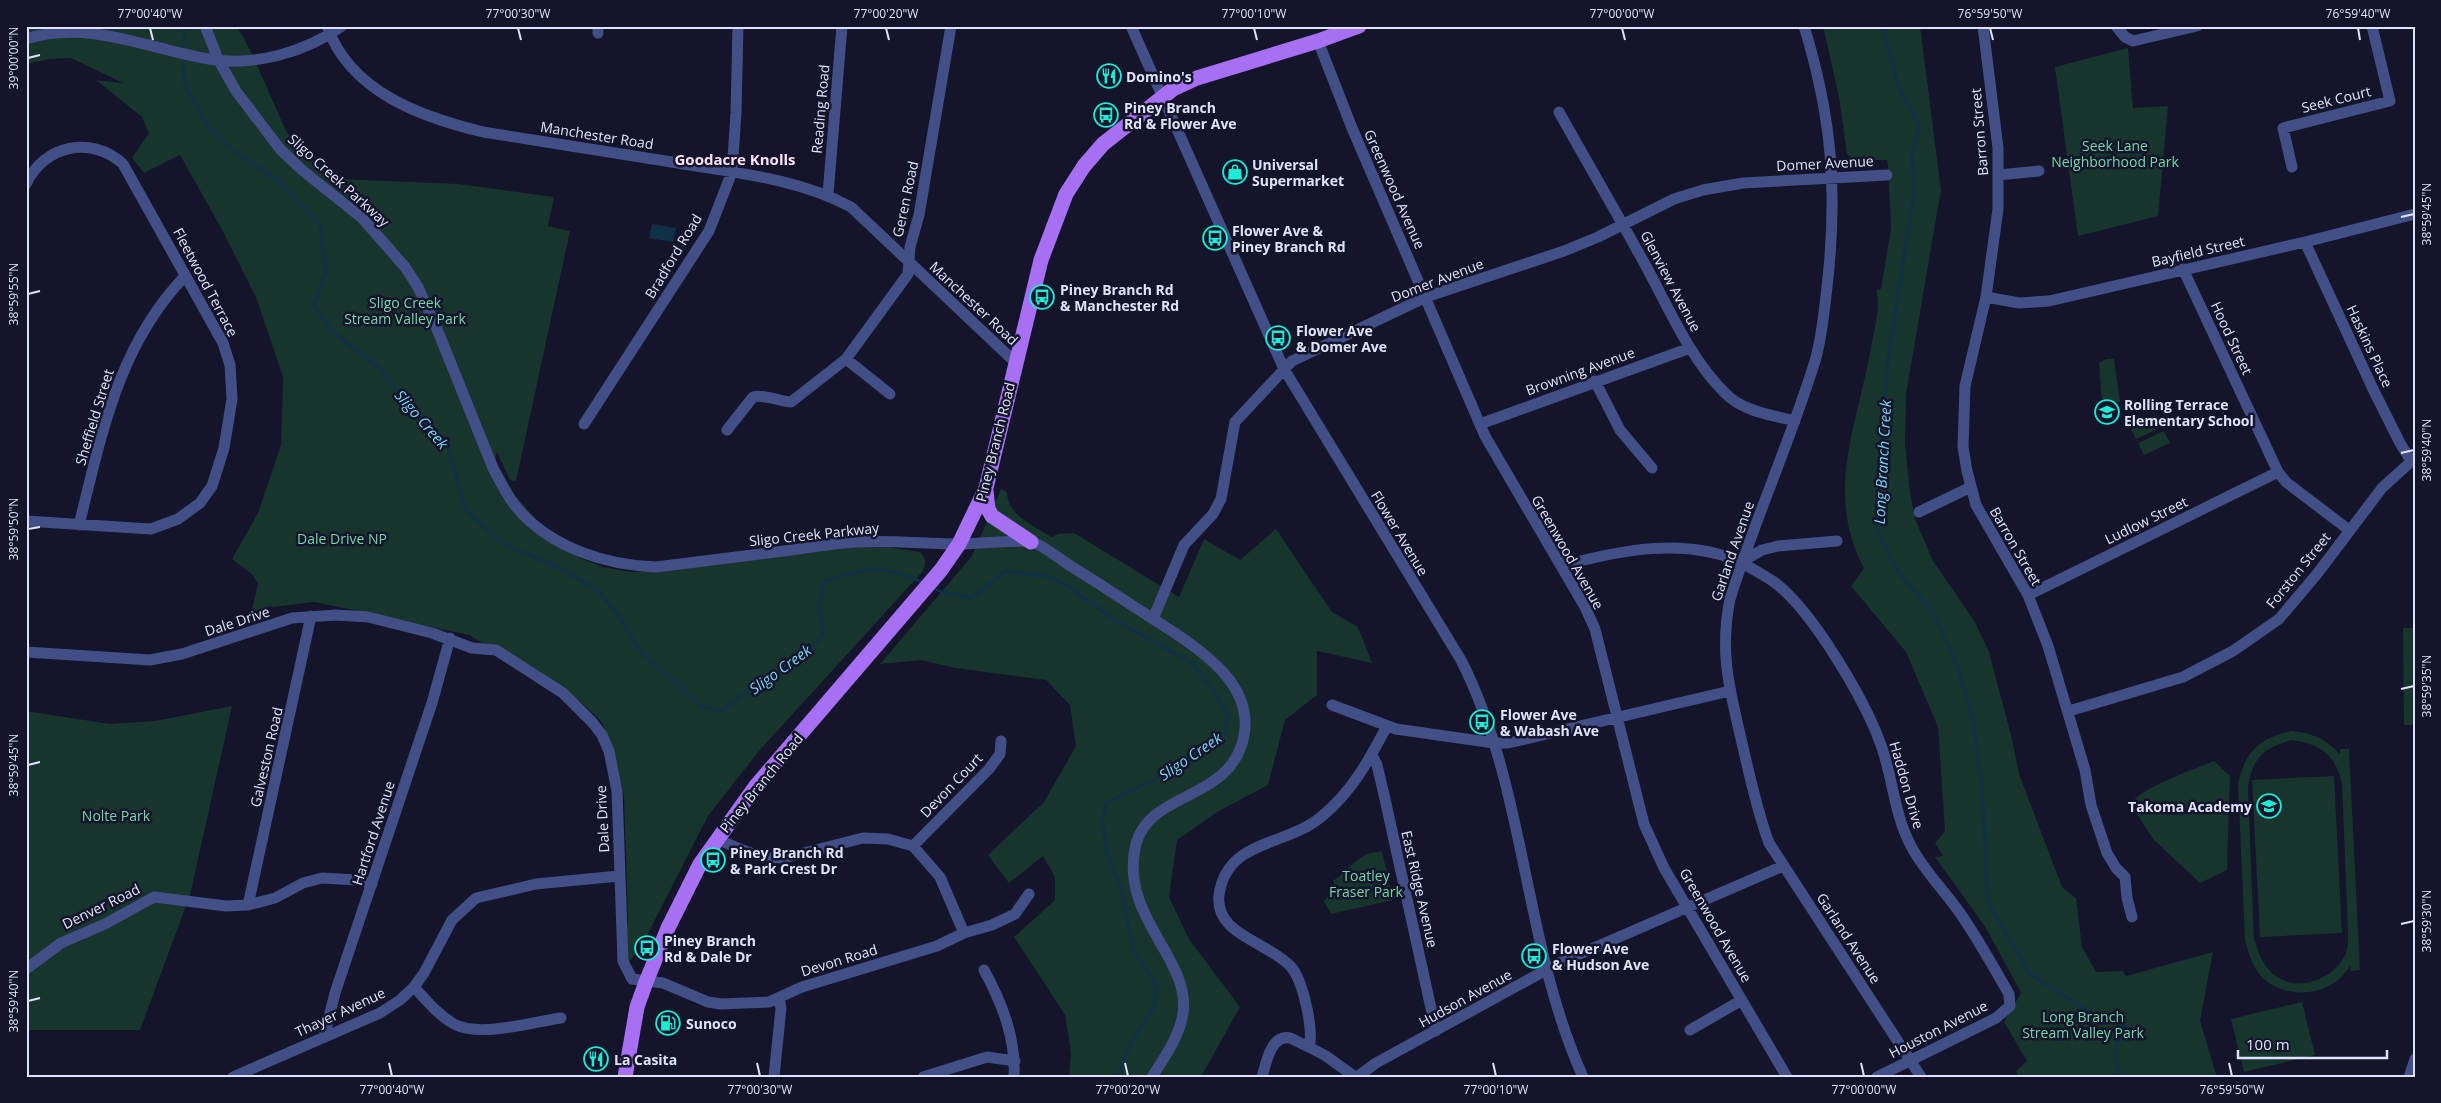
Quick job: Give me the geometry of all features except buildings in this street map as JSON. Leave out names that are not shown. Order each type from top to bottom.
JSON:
[{"type":"main road","name":"Piney Branch Road","points":[[624,1077],[637,1007],[668,928],[700,864],[755,787],[941,570],[960,544],[986,488],[1041,260],[1066,194],[1084,166],[1103,144],[1173,89],[1197,78],[1358,27]]},
{"type":"main road","points":[[986,488],[988,509],[992,516],[1031,542]]},
{"type":"street","name":"Sligo Creek Parkway","points":[[205,26],[220,61],[248,110],[280,149],[302,170],[362,218],[405,267],[418,287],[437,329],[493,468],[517,509],[538,527],[566,545],[599,560],[632,566],[656,567],[856,542],[960,544],[1031,542]]},
{"type":"street","points":[[26,39],[53,33],[78,31],[220,61],[286,54],[312,45],[329,30],[342,26]]},
{"type":"street","name":"Bradford Road","points":[[584,424],[710,231],[732,172],[736,113],[738,26]]},
{"type":"street","name":"Reading Road","points":[[828,194],[842,26]]},
{"type":"street","name":"Geren Road","points":[[727,430],[752,397],[758,396],[776,401],[791,402],[846,359],[908,274],[910,247],[919,215],[952,26]]},
{"type":"street","name":"Flower Avenue","points":[[1131,26],[1161,97],[1206,192],[1284,369],[1461,660],[1477,692],[1505,783],[1547,969],[1567,1036],[1583,1077]]},
{"type":"street","name":"Garland Avenue","points":[[1804,26],[1822,92],[1831,150],[1833,199],[1831,248],[1821,335],[1795,421],[1741,562],[1725,623],[1724,660],[1757,810],[1769,844],[1921,1077]]},
{"type":"street","name":"Barron Street","points":[[1983,26],[1998,148],[1998,209],[1986,297],[1966,386],[1963,411],[1963,447],[1976,505],[2028,595],[2048,646],[2069,711],[2085,770],[2090,805],[2107,853],[2125,878],[2127,898],[2132,917]]},
{"type":"street","points":[[2116,26],[2125,37],[2133,41],[2197,26]]},
{"type":"street","name":"Seek Court","points":[[2292,167],[2283,128],[2390,101],[2372,26]]},
{"type":"street","name":"Manchester Road","points":[[329,30],[348,65],[368,83],[400,104],[444,122],[483,132],[732,172],[810,188],[828,194],[851,207],[1015,362]]},
{"type":"street","name":"Greenwood Avenue","points":[[1318,41],[1352,128],[1480,424],[1514,490],[1561,566],[1595,629],[1644,824],[1664,868],[1690,908],[1787,1077]]},
{"type":"street","name":"Glenview Avenue","points":[[1558,112],[1623,223],[1690,348],[1724,393],[1737,403],[1759,412],[1795,421]]},
{"type":"street","name":"Fleetwood Terrace","points":[[26,184],[42,161],[59,151],[77,146],[98,148],[118,160],[138,188],[185,276],[214,322],[224,343],[230,365],[232,399],[224,448],[212,486],[200,503],[178,519],[151,529],[26,521]]},
{"type":"street","points":[[1998,175],[2039,171]]},
{"type":"street","name":"Domer Avenue","points":[[1153,619],[1184,545],[1213,514],[1222,499],[1235,422],[1272,379],[1292,361],[1426,297],[1564,251],[1598,237],[1674,199],[1708,188],[1742,183],[1887,175]]},
{"type":"street","name":"Bayfield Street","points":[[1986,297],[2019,303],[2049,301],[2305,242],[2415,214]]},
{"type":"street","name":"Haskins Place","points":[[2305,242],[2377,396],[2413,459]]},
{"type":"street","name":"Hood Street","points":[[2183,270],[2278,472],[2286,482],[2349,530]]},
{"type":"street","name":"Sheffield Street","points":[[79,525],[103,429],[119,379],[154,312],[163,299],[185,276]]},
{"type":"street","name":"Browning Avenue","points":[[1480,424],[1690,348]]},
{"type":"street","points":[[846,359],[890,394]]},
{"type":"street","points":[[1595,381],[1620,430],[1652,468]]},
{"type":"street","name":"Forston Street","points":[[2069,711],[2183,677],[2233,651],[2279,620],[2382,488],[2413,459]]},
{"type":"street","name":"Ludlow Street","points":[[2028,595],[2278,472]]},
{"type":"street","points":[[1919,512],[1972,487]]},
{"type":"street","points":[[1741,562],[1762,550],[1778,546],[1837,541]]},
{"type":"street","points":[[1031,542],[1195,646],[1220,667],[1236,688],[1243,710],[1244,734],[1234,762],[1214,782],[1155,815],[1141,832],[1136,844],[1133,869],[1137,895],[1147,922],[1173,969],[1182,991],[1183,1012],[1179,1028],[1152,1077]]},
{"type":"street","name":"Haddon Drive","points":[[1561,566],[1598,556],[1669,547],[1719,553],[1741,562],[1774,582],[1790,598],[1850,679],[1882,745],[1901,825],[1911,847],[1985,951],[2009,994],[2010,1006]]},
{"type":"street","name":"Dale Drive","points":[[26,652],[150,660],[182,654],[292,618],[336,615],[368,617],[452,640],[465,639],[472,641],[481,649],[496,650],[563,693],[602,735],[609,751],[617,791],[623,961],[632,979],[646,982]]},
{"type":"street","name":"Galveston Road","points":[[248,904],[311,616]]},
{"type":"street","name":"Hartford Avenue","points":[[324,1037],[335,993],[452,640]]},
{"type":"street","points":[[1332,705],[1396,730],[1494,743],[1508,743],[1730,691]]},
{"type":"street","points":[[1308,1047],[1311,1031],[1298,977],[1284,960],[1234,931],[1225,920],[1218,905],[1222,880],[1232,862],[1243,854],[1298,831],[1319,818],[1353,786],[1387,726]]},
{"type":"street","name":"Devon Court","points":[[913,846],[989,769],[1000,754],[1001,741]]},
{"type":"street","name":"East Ridge Avenue","points":[[1372,754],[1379,773],[1436,1031]]},
{"type":"street","points":[[717,839],[746,852],[772,859],[784,858],[863,838],[888,839],[913,846],[940,878],[964,934]]},
{"type":"street","name":"Hudson Avenue","points":[[1356,1077],[1376,1063],[1547,969],[1783,866]]},
{"type":"street","name":"Thayer Avenue","points":[[233,1077],[380,1013],[400,1000],[414,987],[424,973],[452,920],[476,898],[536,884],[619,876]]},
{"type":"street","name":"Denver Road","points":[[26,969],[61,943],[105,924],[154,896],[226,906],[248,904],[275,898],[303,883],[322,878],[357,880],[372,884]]},
{"type":"street","name":"Devon Road","points":[[646,982],[663,983],[721,1004],[769,1002],[802,986],[937,946],[964,934],[992,925],[1015,914],[1029,894]]},
{"type":"street","points":[[984,970],[999,997],[1007,1019],[1015,1061],[1014,1077]]},
{"type":"street","points":[[414,987],[441,1015],[469,1030],[561,1018]]},
{"type":"street","points":[[774,1077],[781,1008],[779,998]]},
{"type":"street","points":[[1690,1030],[1742,1000]]},
{"type":"street","name":"Houston Avenue","points":[[1877,1077],[1996,1018],[2010,1006]]},
{"type":"street","points":[[1262,1077],[1274,1044],[1280,1039],[1290,1038],[1326,1056],[1356,1077]]},
{"type":"street","points":[[923,1077],[987,1057],[1015,1061]]},
{"type":"street","points":[[2410,1077],[2415,1059]]},
{"type":"green space","name":"Sligo Creek Stream Valley Park","points":[[26,26],[237,26],[253,56],[286,131],[305,154],[340,179],[458,184],[554,197],[548,226],[570,231],[516,481],[510,480],[497,452],[495,460],[515,495],[535,518],[539,534],[580,558],[603,567],[630,572],[661,571],[823,548],[873,545],[920,552],[924,557],[923,571],[759,751],[708,816],[642,945],[628,963],[624,959],[628,920],[624,796],[614,751],[602,723],[595,715],[577,699],[469,635],[315,602],[270,606],[251,614],[258,584],[252,574],[232,559],[258,513],[281,445],[283,377],[256,297],[220,226],[180,155],[144,173],[132,158],[149,133],[142,117],[96,80],[123,83],[71,58],[50,59],[26,64]]},
{"type":"green space","name":"Long Branch Stream Valley Park","points":[[1823,26],[1920,26],[1941,190],[1906,394],[1905,443],[1915,519],[1933,561],[1975,622],[1989,652],[2012,739],[2019,774],[2062,887],[2076,898],[2082,947],[2096,972],[2123,971],[2126,976],[2213,952],[2200,1021],[2217,1077],[2018,1077],[2016,1071],[2027,1061],[2004,1022],[2021,993],[1986,928],[1935,857],[1943,856],[1935,843],[1945,831],[1938,727],[1906,652],[1851,586],[1864,568],[1852,540],[1846,512],[1845,484],[1853,428],[1877,316],[1876,290],[1881,289],[1891,228],[1888,165],[1887,160],[1855,160],[1847,154],[1839,97]]},
{"type":"green space","name":"Seek Lane Neighborhood Park","points":[[2128,48],[2133,108],[2168,106],[2158,216],[2078,236],[2055,67]]},
{"type":"green space","points":[[2106,359],[2114,359],[2120,402],[2102,403],[2099,363]]},
{"type":"green space","points":[[2157,415],[2162,427],[2136,439],[2130,427]]},
{"type":"green space","points":[[2164,431],[2170,443],[2144,455],[2138,443]]},
{"type":"green space","points":[[1001,489],[1007,492],[1008,500],[1016,513],[1037,529],[1052,537],[1059,534],[1074,533],[1179,597],[1204,539],[1240,560],[1276,529],[1332,612],[1358,627],[1372,663],[1317,651],[1317,695],[1285,720],[1268,785],[1217,812],[1177,840],[1169,897],[1189,939],[1240,1007],[1201,1077],[1069,1077],[1071,1053],[1065,1015],[1014,937],[1055,900],[1055,877],[1043,856],[1009,883],[988,855],[1044,802],[1076,746],[1070,705],[1046,680],[955,668],[922,660],[880,664],[972,556]]},
{"type":"green space","points":[[2403,628],[2415,628],[2415,725],[2404,725]]},
{"type":"green space","name":"Nolte Park","points":[[232,706],[190,895],[140,1030],[26,1030],[26,711],[110,724],[155,721]]},
{"type":"green space","points":[[2292,731],[2313,735],[2324,740],[2340,754],[2340,749],[2349,749],[2360,970],[2351,971],[2350,966],[2337,981],[2320,990],[2310,992],[2281,989],[2264,979],[2254,966],[2245,941],[2238,783],[2245,762],[2256,747],[2271,737]],"holes":[[[2292,740],[2302,742],[2325,752],[2335,764],[2342,783],[2348,946],[2340,963],[2332,971],[2322,978],[2300,983],[2278,978],[2269,970],[2258,951],[2254,939],[2248,787],[2253,768],[2261,755],[2282,743]]]},
{"type":"green space","points":[[2214,761],[2230,776],[2227,870],[2200,883],[2153,839],[2131,805],[2135,799],[2155,786]]},
{"type":"green space","points":[[2334,776],[2342,933],[2260,937],[2252,780]]},
{"type":"green space","name":"Toatley Fraser Park","points":[[1382,851],[1393,900],[1331,914],[1324,901],[1336,887],[1333,881],[1366,854]]},
{"type":"green space","points":[[2302,1002],[2315,1055],[2244,1072],[2231,1019]]},
{"type":"water","points":[[652,224],[676,228],[673,242],[649,238]]},
{"type":"waterway","name":"Sligo Creek","points":[[186,26],[183,44],[184,83],[208,127],[232,150],[277,180],[320,224],[326,273],[314,304],[332,331],[378,367],[418,416],[448,445],[465,509],[503,544],[556,566],[596,589],[617,613],[641,652],[701,706],[722,711],[765,678],[804,655],[824,634],[819,607],[824,581],[851,573],[886,570],[909,576],[923,583]]},
{"type":"waterway","name":"Long Branch Creek","points":[[1882,26],[1899,88],[1919,124],[1912,154],[1914,193],[1888,359],[1880,461],[1878,533],[1898,572],[1934,614],[1959,670],[1974,725],[1982,789],[1988,903],[2030,974],[2092,1014],[2120,1021],[2128,1028],[2115,1047],[2118,1077]]},
{"type":"waterway","name":"Sligo Creek","points":[[931,587],[942,592],[972,598],[1005,571],[1047,576],[1066,585],[1115,620],[1193,664],[1211,687],[1228,715],[1225,736],[1199,751],[1167,774],[1107,802],[1102,821],[1107,853],[1121,888],[1133,950],[1155,982],[1155,1007],[1133,1039],[1117,1077]]},
{"type":"place","name":"Domino's","points":[[1109,76]]},
{"type":"place","name":"Piney Branch Rd & Flower Ave","points":[[1106,115]]},
{"type":"place","name":"Universal Supermarket","points":[[1235,172]]},
{"type":"place","name":"Flower Ave & Piney Branch Rd","points":[[1215,238]]},
{"type":"place","name":"Piney Branch Rd & Manchester Rd","points":[[1042,297]]},
{"type":"place","name":"Flower Ave & Domer Ave","points":[[1278,338]]},
{"type":"place","name":"Rolling Terrace Elementary School","points":[[2107,412]]},
{"type":"place","name":"Flower Ave & Wabash Ave","points":[[1482,722]]},
{"type":"place","name":"Takoma Academy","points":[[2269,806]]},
{"type":"place","name":"Piney Branch Rd & Park Crest Dr","points":[[713,860]]},
{"type":"place","name":"Piney Branch Rd & Dale Dr","points":[[647,948]]},
{"type":"place","name":"Flower Ave & Hudson Ave","points":[[1534,956]]},
{"type":"place","name":"Sunoco","points":[[668,1023]]},
{"type":"place","name":"La Casita","points":[[596,1059]]},
{"type":"district","name":"Goodacre Knolls","points":[[735,159]]},
{"type":"park label","name":"Dale Drive NP","points":[[342,538]]}]
